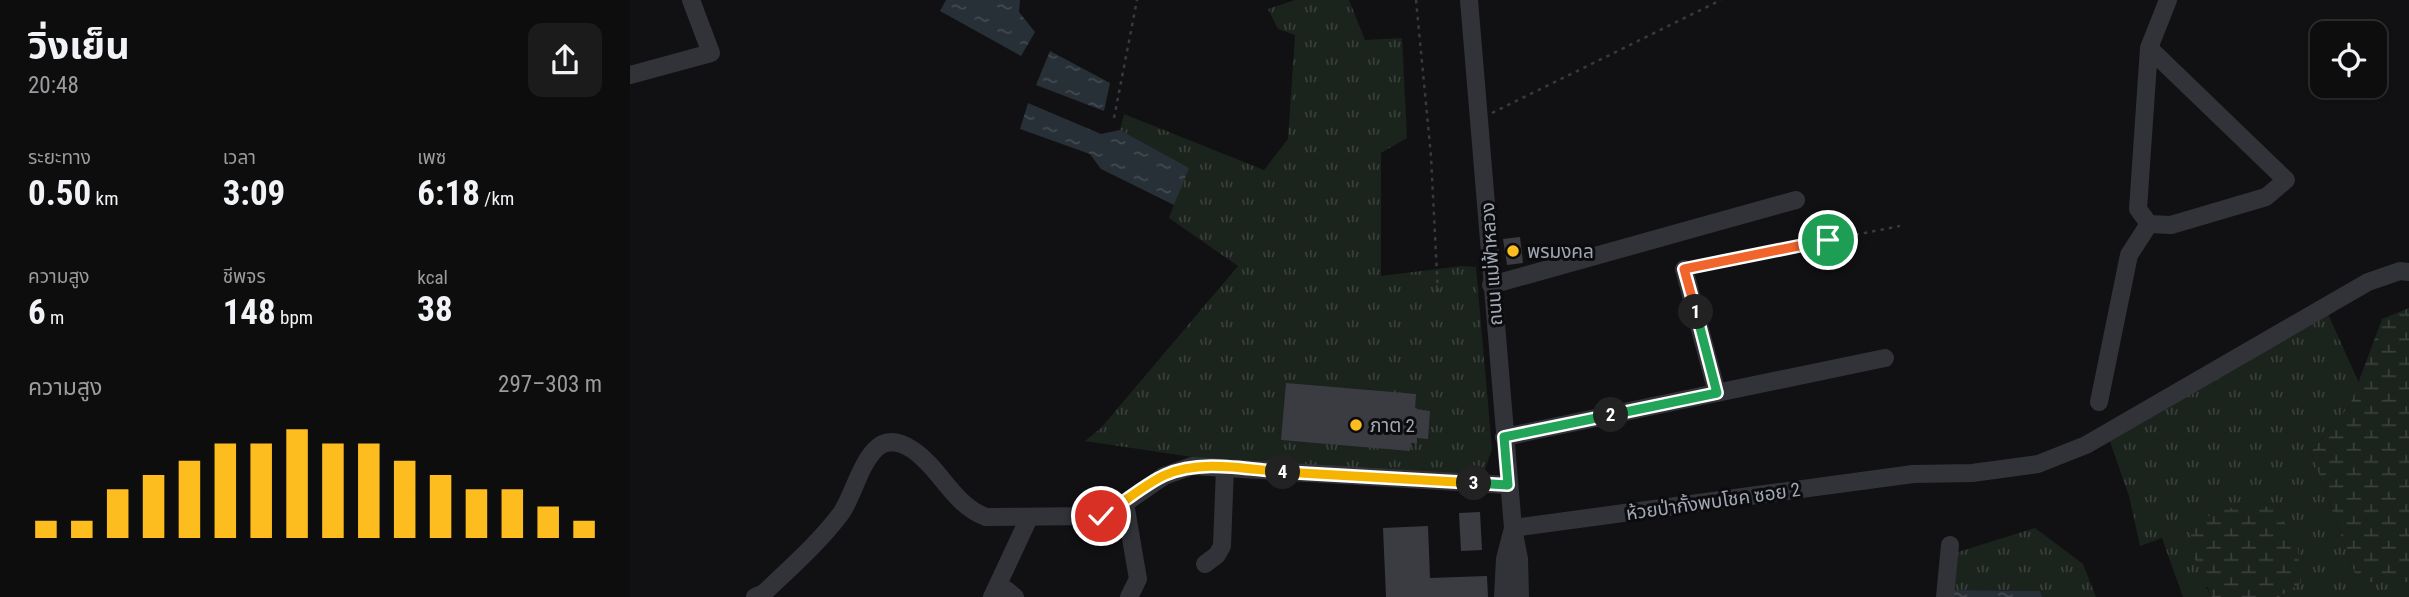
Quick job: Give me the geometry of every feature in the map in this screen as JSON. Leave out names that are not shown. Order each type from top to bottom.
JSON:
[{"type":"street","points":[[630,75],[711,53],[691,0]]},
{"type":"street","name":"ถนน แม่ฟ้าหลวง","points":[[1469,0],[1508,485],[1519,559],[1520,597]]},
{"type":"street","points":[[2149,224],[2138,209],[2148,48],[2168,0]]},
{"type":"street","points":[[2148,48],[2286,180],[2266,197],[2171,225],[2149,224]]},
{"type":"street","points":[[1491,285],[1796,200]]},
{"type":"street","points":[[2099,402],[2129,255],[2149,224]]},
{"type":"street","points":[[1684,269],[1717,393]]},
{"type":"street","name":"ห้วยป่ากั้งพบโชค ซอย 2","points":[[1513,528],[1913,474],[1972,473],[2038,464],[2086,445],[2368,282],[2400,271],[2409,272]]},
{"type":"street","points":[[1504,437],[1885,358]]},
{"type":"street","points":[[761,595],[815,544],[842,511],[878,447],[888,441],[902,443],[916,451],[969,511],[986,517],[1101,516],[1164,476],[1192,466],[1508,485]]},
{"type":"street","points":[[1205,564],[1217,555],[1222,546],[1225,468]]},
{"type":"street","points":[[1125,503],[1138,579],[1129,597]]},
{"type":"street","points":[[1015,597],[996,591],[1029,518]]},
{"type":"street","points":[[1503,597],[1505,559],[1513,528]]},
{"type":"street","points":[[1945,597],[1950,545]]},
{"type":"path","points":[[1114,118],[1137,0]]},
{"type":"path","points":[[1416,0],[1431,156],[1438,295]]},
{"type":"path","points":[[1479,119],[1721,0]]},
{"type":"path","points":[[1684,269],[1900,226]]},
{"type":"green space","points":[[1295,0],[1349,0],[1365,40],[1402,38],[1407,138],[1381,153],[1381,276],[1462,266],[1476,267],[1492,449],[1482,478],[1199,458],[1085,441],[1101,428],[1238,266],[1169,218],[1188,168],[1120,130],[1124,114],[1264,170],[1288,139],[1295,35],[1278,29],[1268,9]]},
{"type":"green space","points":[[2409,308],[2409,582],[2358,582],[2311,452],[2350,405],[2382,319]]},
{"type":"green space","points":[[2328,314],[2359,383],[2350,405],[2311,452],[2358,582],[2409,582],[2409,597],[2279,597],[2284,595],[2206,587],[2212,597],[2183,597],[2162,538],[2140,546],[2129,496],[2108,436]]},
{"type":"green space","points":[[2256,504],[2275,509],[2297,541],[2301,583],[2279,597],[2212,597],[2192,553],[2191,530],[2215,511]]},
{"type":"green space","points":[[2035,528],[2083,564],[2096,597],[2042,597],[2040,591],[1953,590],[1958,552]]},
{"type":"water","points":[[946,0],[1020,0],[1019,12],[1035,32],[1021,56],[940,11]]},
{"type":"water","points":[[1050,51],[1110,83],[1104,111],[1036,85]]},
{"type":"water","points":[[1028,103],[1101,134],[1120,130],[1189,168],[1174,205],[1101,169],[1090,154],[1020,129]]},
{"type":"water","points":[[1953,590],[2040,591],[2042,597],[1953,597]]},
{"type":"building","name":"พรมงคล","points":[[1520,237],[1523,263],[1507,265],[1503,239]]},
{"type":"building","name":"ภาต 2","points":[[1286,383],[1416,394],[1415,409],[1430,411],[1428,439],[1417,438],[1417,443],[1411,443],[1410,451],[1281,440]]},
{"type":"building","points":[[1480,512],[1482,550],[1461,551],[1459,513]]},
{"type":"building","points":[[1428,526],[1430,578],[1487,576],[1488,597],[1386,597],[1383,528]]},
{"type":"place","name":"พรมงคล","points":[[1513,251]]},
{"type":"place","name":"ภาต 2","points":[[1356,425]]},
{"type":"route","points":[[1101,516],[1164,476],[1192,466],[1508,485],[1504,437],[1717,393],[1684,269],[1828,240]]}]
